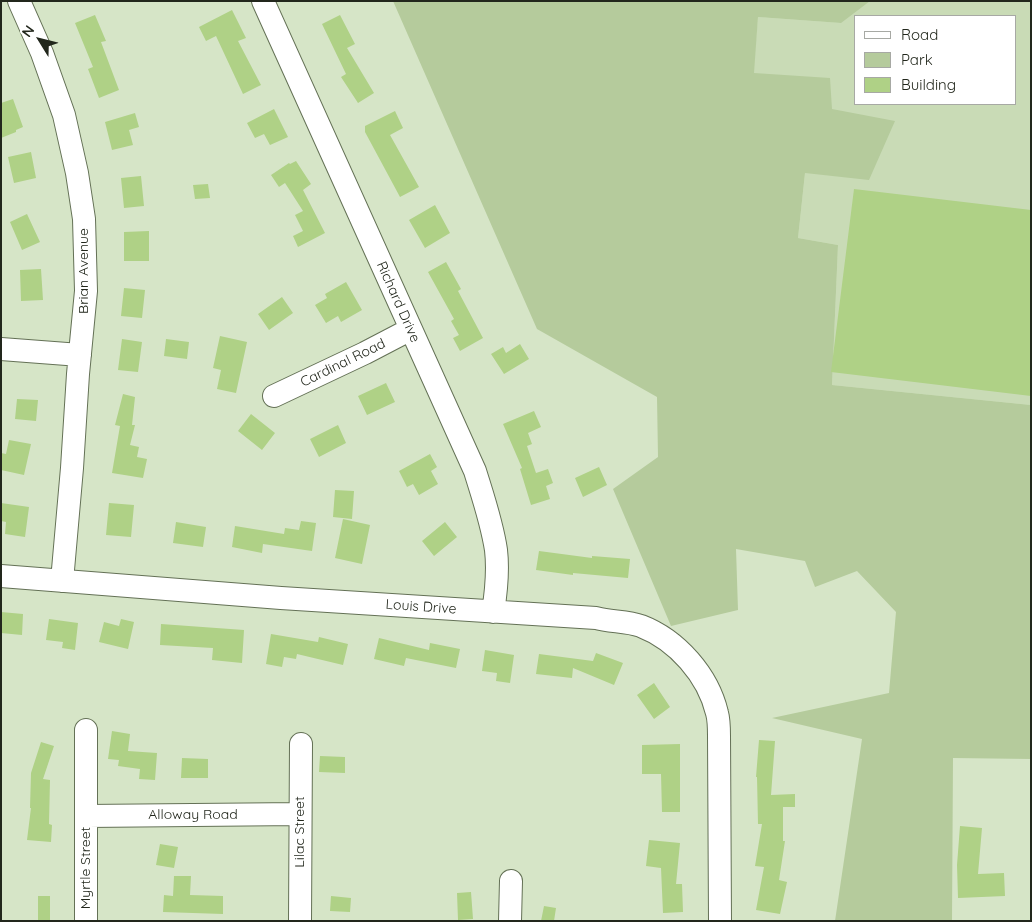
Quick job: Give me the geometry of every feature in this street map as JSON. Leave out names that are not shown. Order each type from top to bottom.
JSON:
[{"type":"street","name":"Brian Avenue","points":[[19,1],[42,53],[64,115],[77,173],[84,219],[86,291],[62,581]]},
{"type":"street","name":"Richard Drive","points":[[263,1],[476,471],[490,519],[496,551],[494,612]]},
{"type":"street","name":"Cardinal Road","points":[[274,396],[411,329]]},
{"type":"street","points":[[1,349],[80,355]]},
{"type":"street","name":"Louis Drive","points":[[1,576],[281,598],[596,618],[640,626],[657,634],[672,644],[691,663],[707,685],[717,713],[719,736],[720,921]]},
{"type":"street","name":"Myrtle Street","points":[[86,730],[86,921]]},
{"type":"street","name":"Lilac Street","points":[[300,921],[301,744]]},
{"type":"street","name":"Alloway Road","points":[[86,816],[300,814]]},
{"type":"street","points":[[510,921],[511,881]]},
{"type":"shaded area","points":[[832,1],[1031,1],[1031,405],[832,385],[838,245],[798,238],[805,173],[831,109],[753,73],[758,17],[841,23]]},
{"type":"green space","points":[[393,1],[870,1],[841,23],[758,17],[754,73],[830,78],[832,109],[895,121],[869,180],[805,173],[798,238],[838,245],[832,385],[1031,405],[1031,759],[953,758],[952,921],[835,921],[862,739],[772,718],[889,693],[896,612],[857,571],[815,587],[805,561],[736,549],[738,610],[671,626],[613,489],[658,457],[657,397],[537,329]]},
{"type":"building","points":[[232,10],[246,38],[238,41],[261,85],[243,94],[216,36],[206,41],[199,27]]},
{"type":"building","points":[[95,15],[106,41],[101,42],[119,90],[99,98],[88,69],[93,67],[75,23]]},
{"type":"building","points":[[340,15],[355,44],[347,48],[374,93],[358,103],[341,77],[346,74],[322,24]]},
{"type":"building","points":[[13,99],[23,127],[1,138],[1,103]]},
{"type":"building","points":[[274,109],[288,137],[270,145],[264,134],[255,138],[247,123]]},
{"type":"building","points":[[395,111],[403,128],[390,135],[419,187],[400,197],[365,132],[365,126]]},
{"type":"building","points":[[135,113],[139,127],[129,130],[133,145],[112,150],[105,122]]},
{"type":"building","points":[[31,152],[36,178],[14,183],[8,157]]},
{"type":"building","points":[[296,161],[311,184],[303,190],[325,233],[298,247],[293,236],[303,231],[295,215],[303,211],[285,183],[279,187],[271,175],[289,163]]},
{"type":"building","points":[[141,176],[144,206],[124,208],[121,178]]},
{"type":"building","points":[[208,184],[210,198],[195,199],[193,185]]},
{"type":"building","points":[[854,189],[1031,210],[1031,396],[831,372]]},
{"type":"building","points":[[435,205],[450,233],[425,248],[409,220]]},
{"type":"building","points":[[27,214],[40,242],[22,250],[10,222]]},
{"type":"building","points":[[149,231],[149,261],[124,261],[124,232]]},
{"type":"building","points":[[446,262],[461,289],[458,291],[483,338],[460,351],[453,338],[459,335],[451,321],[454,319],[428,272]]},
{"type":"building","points":[[41,269],[43,300],[21,301],[20,270]]},
{"type":"building","points":[[346,282],[362,310],[341,322],[338,316],[326,323],[315,305],[327,298],[325,294]]},
{"type":"building","points":[[124,288],[145,290],[142,318],[121,316]]},
{"type":"building","points":[[282,297],[293,313],[269,330],[258,314]]},
{"type":"building","points":[[220,336],[247,342],[236,393],[217,389],[221,370],[213,368]]},
{"type":"building","points":[[122,339],[142,342],[138,372],[118,370]]},
{"type":"building","points":[[166,339],[189,342],[187,359],[164,356]]},
{"type":"building","points":[[520,344],[529,359],[504,374],[491,354],[503,347],[506,353]]},
{"type":"building","points":[[386,383],[395,402],[367,415],[358,396]]},
{"type":"building","points":[[123,394],[135,397],[132,425],[135,425],[130,445],[139,447],[137,457],[147,459],[143,478],[112,473],[120,426],[115,425]]},
{"type":"building","points":[[17,399],[38,400],[36,421],[15,419]]},
{"type":"building","points":[[534,411],[541,427],[528,433],[532,444],[527,446],[536,473],[548,469],[553,483],[546,486],[550,499],[531,505],[520,469],[522,468],[503,424]]},
{"type":"building","points":[[251,414],[275,433],[262,450],[238,431]]},
{"type":"building","points":[[338,425],[346,443],[319,457],[310,439]]},
{"type":"building","points":[[9,440],[31,444],[24,475],[1,470],[1,453],[6,454]]},
{"type":"building","points":[[430,454],[437,467],[431,471],[438,484],[419,495],[413,484],[407,487],[399,471]]},
{"type":"building","points":[[599,467],[607,485],[583,497],[575,478]]},
{"type":"building","points":[[335,490],[354,491],[352,519],[333,517]]},
{"type":"building","points":[[1,503],[29,507],[25,537],[5,534],[6,522],[1,521]]},
{"type":"building","points":[[109,503],[134,505],[131,537],[106,535]]},
{"type":"building","points":[[343,519],[370,525],[362,564],[335,558]]},
{"type":"building","points":[[301,521],[316,523],[312,551],[263,544],[262,553],[232,547],[235,526],[284,534],[285,528],[299,530]]},
{"type":"building","points":[[176,522],[206,527],[203,547],[173,543]]},
{"type":"building","points":[[445,522],[457,537],[434,556],[422,541]]},
{"type":"building","points":[[539,551],[592,558],[592,556],[630,559],[628,578],[573,573],[573,575],[536,570]]},
{"type":"building","points":[[1,612],[23,614],[22,635],[1,633]]},
{"type":"building","points":[[49,619],[78,623],[75,650],[62,648],[63,642],[46,640]]},
{"type":"building","points":[[121,619],[134,622],[128,649],[99,642],[104,622],[119,626]]},
{"type":"building","points":[[161,624],[244,630],[242,663],[212,660],[213,648],[160,645]]},
{"type":"building","points":[[271,634],[318,642],[319,637],[348,644],[343,665],[297,654],[296,659],[284,657],[282,667],[266,664]]},
{"type":"building","points":[[379,638],[429,650],[430,643],[460,649],[456,668],[406,658],[404,666],[374,659]]},
{"type":"building","points":[[485,650],[514,655],[510,683],[496,681],[497,673],[482,671]]},
{"type":"building","points":[[596,653],[623,663],[614,685],[573,668],[572,678],[536,674],[539,654],[593,661]]},
{"type":"building","points":[[654,683],[670,707],[654,719],[637,695]]},
{"type":"building","points":[[112,731],[130,734],[128,751],[157,753],[155,780],[139,779],[140,769],[118,766],[119,760],[108,759]]},
{"type":"building","points":[[759,740],[775,741],[771,795],[795,794],[795,807],[783,807],[783,841],[785,841],[779,880],[787,882],[780,914],[756,910],[764,867],[755,866],[762,824],[758,824],[756,777]]},
{"type":"building","points":[[41,742],[54,746],[43,779],[50,780],[49,824],[52,825],[51,842],[27,840],[31,808],[31,773]]},
{"type":"building","points":[[680,744],[680,812],[662,812],[661,774],[642,774],[642,745]]},
{"type":"building","points":[[320,756],[345,757],[345,773],[319,772]]},
{"type":"building","points":[[182,758],[208,759],[208,778],[181,778]]},
{"type":"building","points":[[960,826],[982,828],[978,874],[1004,873],[1005,896],[958,898],[957,865]]},
{"type":"building","points":[[649,840],[680,843],[676,884],[682,884],[683,912],[663,913],[661,868],[646,866]]},
{"type":"building","points":[[160,844],[178,847],[174,868],[156,865]]},
{"type":"building","points":[[174,876],[191,876],[190,895],[223,896],[223,914],[163,912],[164,895],[173,896]]},
{"type":"building","points":[[471,892],[473,919],[458,920],[457,893]]},
{"type":"building","points":[[38,896],[50,896],[50,921],[38,921]]},
{"type":"building","points":[[331,896],[351,898],[350,912],[330,911]]},
{"type":"building","points":[[544,906],[556,908],[554,921],[541,921]]}]
